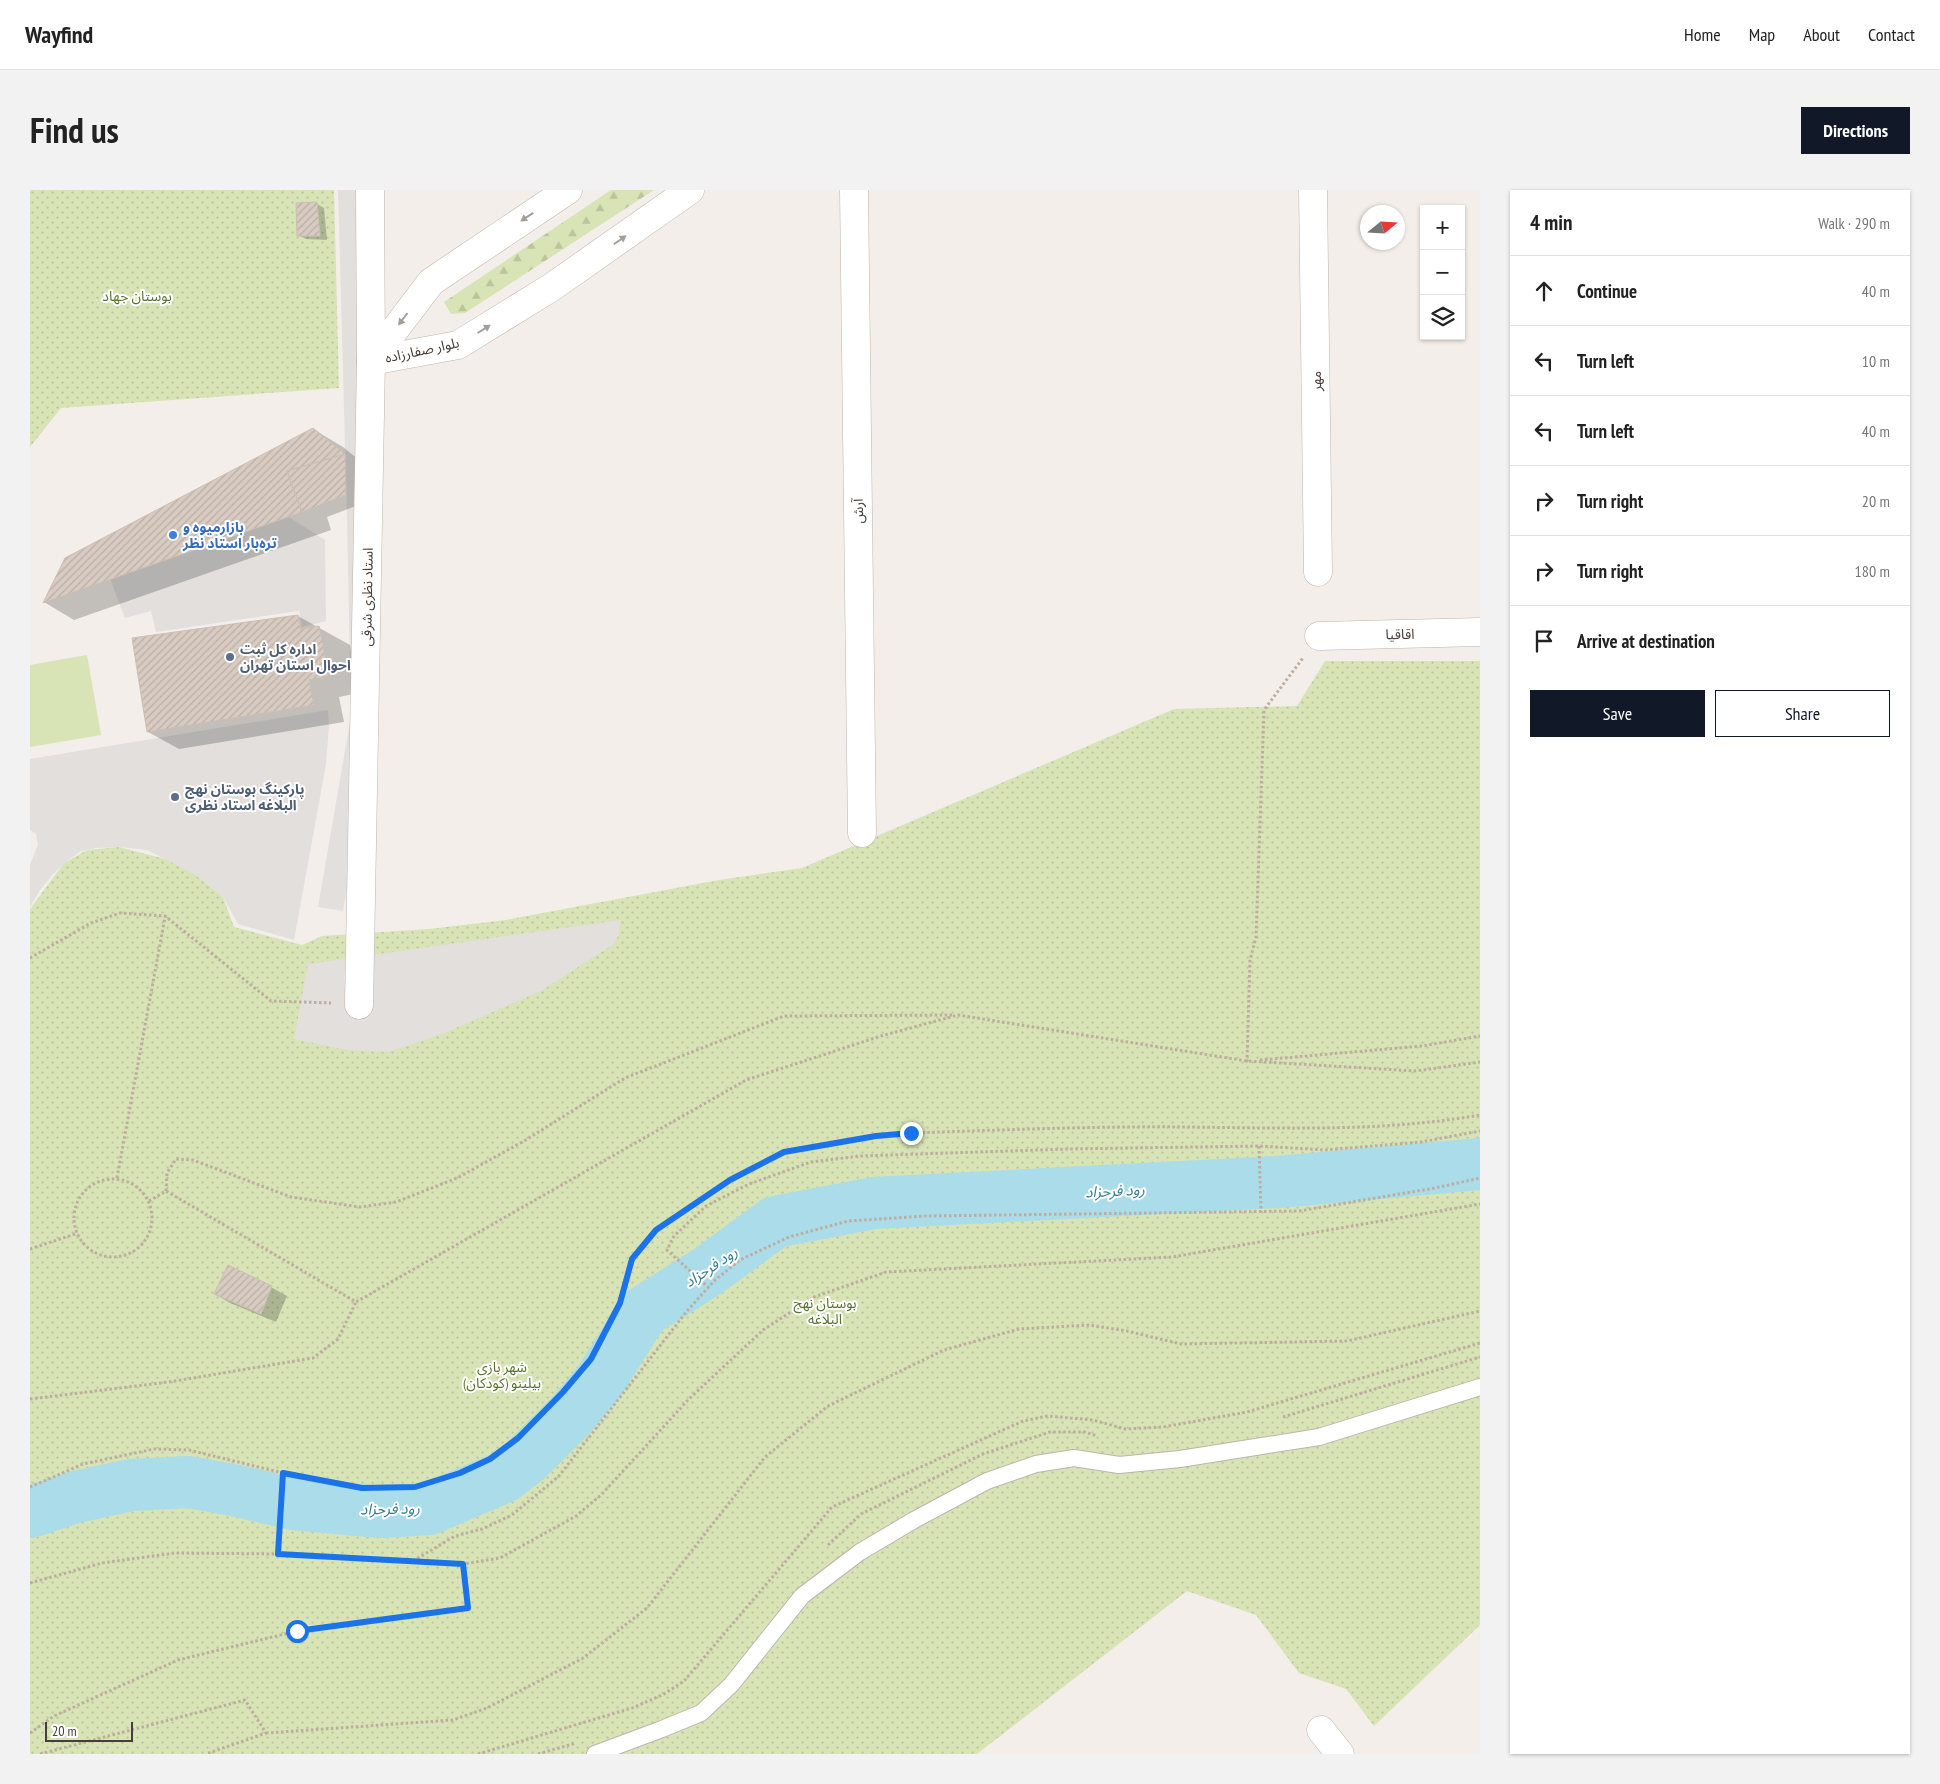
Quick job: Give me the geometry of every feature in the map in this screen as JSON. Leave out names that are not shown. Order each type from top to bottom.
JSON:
[{"type":"street","name":"استاد نظری شرقی","points":[[359,1005],[371,361],[370,190]]},
{"type":"street","name":"بلوار صفارزاده","points":[[371,361],[431,282],[568,190]]},
{"type":"street","name":"بلوار صفارزاده","points":[[371,361],[458,345],[552,287],[690,190]]},
{"type":"street","name":"آرش","points":[[854,190],[862,833]]},
{"type":"street","name":"مهر","points":[[1314,190],[1318,572]]},
{"type":"street","name":"اقاقیا","points":[[1319,636],[1480,632]]},
{"type":"street","points":[[1321,1730],[1340,1754]]},
{"type":"lane","points":[[595,1754],[701,1713],[731,1685],[802,1596],[860,1552],[988,1480],[1036,1464],[1074,1458],[1119,1465],[1180,1459],[1319,1437],[1480,1387]]},
{"type":"path","points":[[1247,1061],[1250,960],[1256,937],[1264,710],[1319,636]]},
{"type":"path","points":[[30,958],[91,923],[120,913],[165,916],[271,1001],[359,1005]]},
{"type":"path","points":[[117,1178],[165,916]]},
{"type":"path","points":[[30,1399],[168,1382],[313,1358],[338,1339],[356,1302],[746,1080],[881,1036],[958,1014]]},
{"type":"path","points":[[166,1191],[167,1173],[176,1159],[193,1160],[291,1197],[360,1207],[396,1202],[457,1178],[524,1141],[625,1078],[784,1016],[958,1014],[1247,1061],[1416,1071],[1480,1062]]},
{"type":"path","points":[[1247,1061],[1422,1046],[1480,1036]]},
{"type":"path","points":[[30,1487],[83,1464],[154,1449],[189,1450],[283,1473],[362,1488],[415,1487],[460,1473],[490,1459],[518,1438],[563,1392],[591,1359],[620,1303],[632,1259],[656,1230],[730,1180],[784,1152],[876,1136],[911,1133],[1186,1127],[1335,1129],[1402,1126],[1480,1115]]},
{"type":"path","points":[[709,1288],[667,1250],[674,1236],[706,1206],[749,1184],[812,1162],[870,1155],[1067,1149],[1259,1146],[1325,1150],[1421,1142],[1480,1131]]},
{"type":"path","points":[[1259,1146],[1261,1211]]},
{"type":"path","points":[[117,1178],[130,1182],[141,1189],[148,1200],[152,1214],[151,1228],[142,1244],[128,1254],[117,1257],[100,1254],[85,1244],[78,1233],[75,1220],[76,1206],[82,1194],[92,1185],[104,1179],[117,1178]]},
{"type":"path","points":[[412,1561],[455,1536],[482,1529],[512,1515],[559,1476],[687,1312],[714,1281],[740,1260],[789,1237],[848,1221],[926,1216],[1299,1211],[1435,1188],[1480,1178]]},
{"type":"path","points":[[148,1200],[166,1191]]},
{"type":"path","points":[[166,1191],[356,1302]]},
{"type":"path","points":[[30,1583],[102,1563],[175,1553],[278,1554],[463,1564],[500,1558],[576,1516],[601,1495],[689,1399],[757,1336],[814,1297],[886,1272],[1172,1257],[1267,1239],[1302,1235],[1480,1204]]},
{"type":"path","points":[[30,1249],[78,1233]]},
{"type":"path","points":[[206,1754],[266,1733],[453,1720],[487,1708],[583,1658],[647,1608],[765,1457],[828,1406],[944,1350],[1019,1330],[1089,1326],[1127,1331],[1181,1344],[1347,1341],[1480,1311]]},
{"type":"path","points":[[1278,1419],[1480,1357]]},
{"type":"path","points":[[827,1546],[861,1514],[982,1454],[1050,1432],[1085,1432],[1102,1438]]},
{"type":"path","points":[[278,1554],[283,1473]]},
{"type":"path","points":[[30,1733],[54,1716],[178,1660],[297,1631],[468,1608],[463,1564]]},
{"type":"path","points":[[40,1754],[245,1700],[266,1733]]},
{"type":"path","points":[[538,1754],[579,1742]]},
{"type":"green space","name":"بوستان جهاد","points":[[30,190],[334,190],[339,388],[61,408],[30,447]]},
{"type":"green space","points":[[611,190],[654,190],[465,313],[451,314],[444,302]]},
{"type":"green space","points":[[87,655],[101,735],[30,747],[30,665]]},
{"type":"green space","name":"بوستان نهج البلاغه","points":[[1325,661],[1480,661],[1480,1625],[1374,1726],[1346,1689],[1299,1673],[1256,1615],[1187,1591],[977,1754],[30,1754],[30,909],[64,863],[87,850],[119,847],[169,860],[196,875],[223,897],[234,927],[302,945],[322,936],[429,929],[506,920],[719,880],[802,868],[1174,709],[1297,706]]},
{"type":"shaded area","points":[[338,190],[362,190],[371,748],[343,911],[318,907],[351,716]]},
{"type":"shaded area","points":[[268,504],[325,540],[326,621],[302,627],[299,611],[156,632],[151,611],[125,618],[109,576]]},
{"type":"shaded area","name":"پارکینگ بوستان نهج البلاغه استاد نظری","points":[[328,710],[329,726],[326,764],[294,940],[238,924],[223,897],[196,875],[147,850],[119,847],[81,851],[54,873],[40,890],[30,907],[30,865],[38,845],[36,834],[30,830],[30,759]]},
{"type":"shaded area","points":[[620,920],[619,935],[614,944],[541,991],[442,1034],[389,1052],[347,1050],[294,1039],[308,964]]},
{"type":"building","points":[[317,202],[320,236],[297,236],[296,203]]},
{"type":"building","name":"بازارمیوه و تره‌بار استاد نظر","points":[[313,428],[345,454],[287,471],[302,512],[43,603],[65,558]]},
{"type":"building","points":[[345,454],[346,495],[302,512],[287,471]]},
{"type":"building","name":"اداره کل ثبت احوال استان تهران","points":[[298,615],[300,629],[319,626],[329,676],[309,680],[314,705],[147,732],[132,638]]},
{"type":"building","points":[[228,1265],[272,1286],[261,1314],[214,1294]]},
{"type":"waterway","name":"رود فرحزاد","points":[[30,1512],[76,1497],[131,1485],[189,1482],[293,1504],[381,1512],[429,1509],[504,1477],[526,1460],[571,1415],[599,1382],[643,1312],[708,1271],[775,1222],[874,1203],[1278,1182],[1480,1164]]},
{"type":"place","name":"بازارمیوه و تره‌بار استاد نظر","points":[[173,535]]},
{"type":"place","name":"اداره کل ثبت احوال استان تهران","points":[[230,657]]},
{"type":"place","name":"پارکینگ بوستان نهج البلاغه استاد نظری","points":[[175,797]]},
{"type":"route","points":[[297,1631],[468,1608],[463,1564],[278,1554],[283,1473],[362,1488],[415,1487],[460,1473],[490,1459],[518,1438],[563,1392],[591,1359],[620,1303],[632,1259],[656,1230],[730,1180],[784,1152],[876,1136],[911,1133]]},
{"type":"park label","name":"شهر بازی بیلینو (کودکان)","points":[[502,1376]]}]
